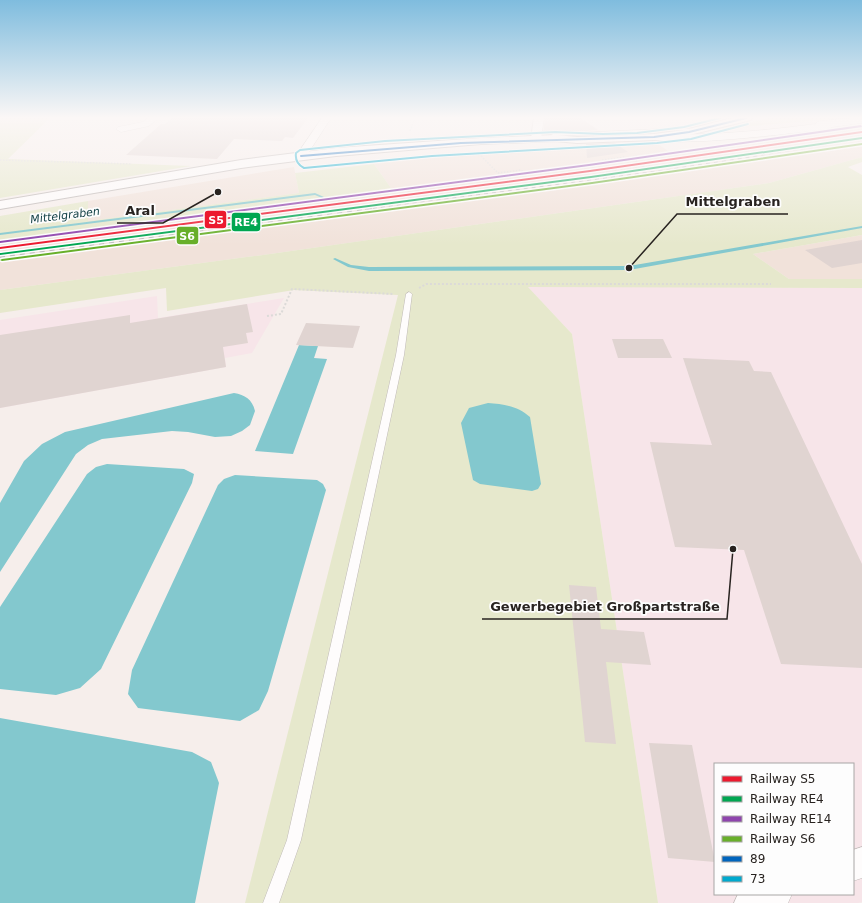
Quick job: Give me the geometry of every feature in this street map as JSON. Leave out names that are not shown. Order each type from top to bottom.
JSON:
[{"type":"street","points":[[0,205],[156,183],[295,160]]},
{"type":"street","points":[[0,213],[156,183]]},
{"type":"street","points":[[750,903],[773,895]]},
{"type":"lane","points":[[270,903],[294,840],[400,355],[409,294]]},
{"type":"path","points":[[4,160],[138,165]]},
{"type":"path","points":[[485,160],[498,173],[521,170],[524,173],[621,160]]},
{"type":"path","points":[[635,160],[645,167]]},
{"type":"path","points":[[600,171],[605,175],[658,168],[651,166],[603,173]]},
{"type":"path","points":[[267,316],[281,314],[292,289],[409,294],[426,284],[771,284]]},
{"type":"shaded area","points":[[413,160],[851,160],[769,183],[270,254],[0,290],[0,240],[367,193],[391,188],[374,164]]},
{"type":"shaded area","points":[[294,167],[299,193],[88,221],[88,201]]},
{"type":"shaded area","points":[[862,235],[862,279],[789,279],[753,254]]},
{"type":"shaded area","points":[[527,286],[862,288],[862,902],[658,903],[572,334]]},
{"type":"shaded area","points":[[157,296],[158,318],[284,298],[252,353],[225,358],[226,367],[0,408],[0,320]]},
{"type":"green space","points":[[0,160],[191,166],[0,198]]},
{"type":"green space","points":[[851,160],[862,160],[862,162],[848,167],[862,175],[862,235],[753,254],[789,279],[862,279],[862,288],[528,287],[572,334],[658,903],[245,903],[398,295],[294,290],[167,311],[166,288],[0,313],[0,290],[270,254],[769,183]]},
{"type":"green space","points":[[374,164],[391,188],[367,193],[0,240],[0,216],[88,201],[88,221],[299,193],[295,173]]},
{"type":"water","points":[[299,345],[318,346],[314,358],[327,359],[293,454],[255,451]]},
{"type":"water","points":[[234,393],[248,398],[255,411],[250,425],[231,436],[215,437],[188,432],[172,431],[102,439],[88,445],[76,454],[0,572],[0,503],[24,461],[42,444],[65,432]]},
{"type":"water","points":[[488,403],[515,408],[530,417],[541,484],[538,489],[532,491],[480,484],[473,480],[461,423],[469,408]]},
{"type":"water","points":[[107,464],[184,469],[194,474],[192,483],[101,669],[80,688],[56,695],[0,689],[0,607],[87,474],[96,467]]},
{"type":"water","points":[[235,475],[317,480],[323,484],[326,490],[268,691],[259,710],[240,721],[138,708],[128,694],[132,670],[218,485],[224,479]]},
{"type":"water","points":[[0,718],[192,752],[211,762],[219,783],[195,903],[0,903]]},
{"type":"building","points":[[862,240],[862,263],[832,268],[805,250]]},
{"type":"building","points":[[247,304],[253,332],[246,333],[248,343],[223,347],[226,367],[0,408],[0,335],[130,315],[130,323]]},
{"type":"building","points":[[306,323],[360,326],[353,348],[296,345]]},
{"type":"building","points":[[612,339],[663,339],[672,358],[618,358]]},
{"type":"building","points":[[683,358],[749,361],[754,371],[771,372],[862,564],[862,668],[781,664],[744,550],[675,547],[650,442],[712,445]]},
{"type":"building","points":[[569,585],[596,587],[601,629],[644,632],[651,665],[606,662],[616,744],[585,742]]},
{"type":"building","points":[[649,743],[692,745],[714,862],[668,858]]},
{"type":"waterway","name":"Mittelgraben","points":[[0,234],[315,194],[322,197]]},
{"type":"waterway","name":"Mittelgraben","points":[[335,259],[350,266],[369,269],[629,268],[862,227]]},
{"type":"railway","points":[[365,209],[667,170],[729,160]]},
{"type":"railway","points":[[0,257],[373,208]]},
{"type":"rail line","name":"RE14","points":[[0,242],[623,160]]},
{"type":"rail line","name":"S5","points":[[0,248],[666,160]]},
{"type":"rail line","name":"RE4","points":[[1,254],[591,177],[708,160]]},
{"type":"rail line","name":"S6","points":[[2,260],[592,183],[750,160]]},
{"type":"transit line","name":"73","points":[[296,160],[298,164],[304,168],[388,160]]},
{"type":"place","name":"Aral","points":[[218,192]]},
{"type":"place","name":"Mittelgraben","points":[[629,268]]},
{"type":"place","name":"Gewerbegebiet Großpartstraße","points":[[733,549]]}]
